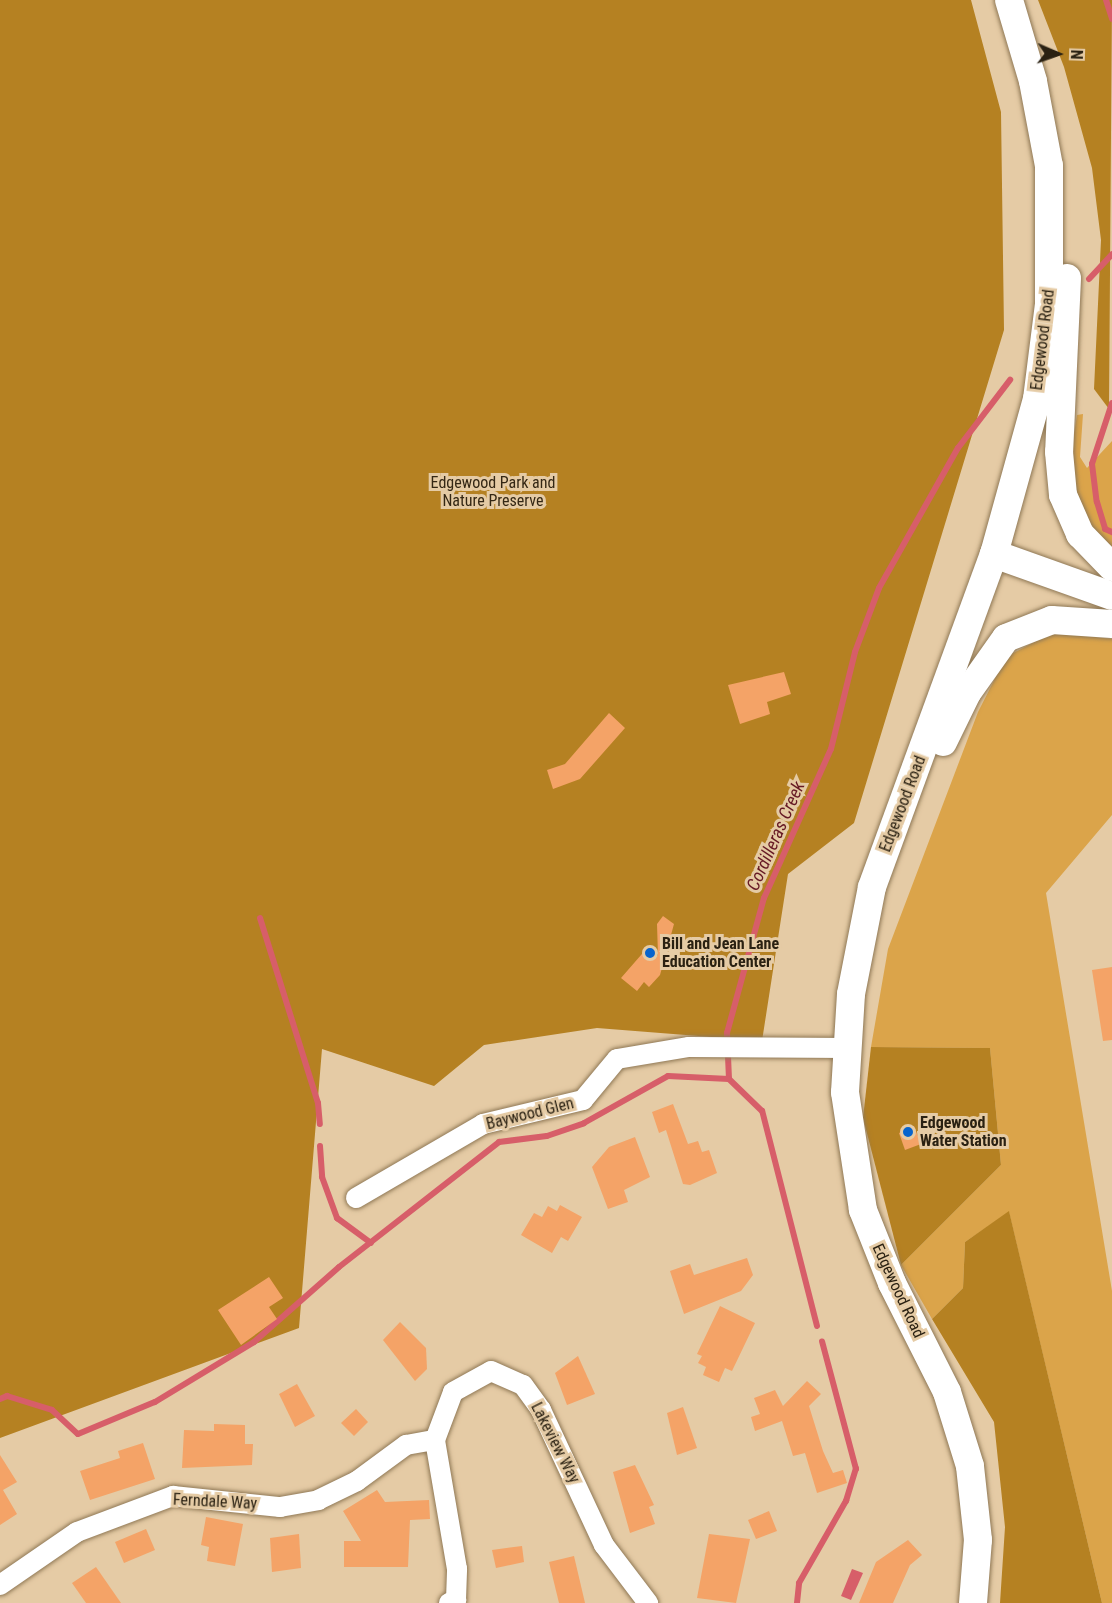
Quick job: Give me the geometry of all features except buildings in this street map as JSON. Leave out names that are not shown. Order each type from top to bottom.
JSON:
[{"type":"main road","name":"Edgewood Road","points":[[973,1603],[978,1540],[970,1466],[947,1392],[892,1283],[863,1210],[848,1133],[847,1048],[860,938],[891,827],[994,554],[1024,452],[1045,340],[1049,166],[1034,81],[1009,0]]},
{"type":"main road","points":[[1049,166],[1061,213],[1067,275],[1059,452],[1063,495],[1080,534],[1112,567]]},
{"type":"main road","points":[[994,554],[1112,596]]},
{"type":"main road","points":[[860,938],[952,722],[992,654],[1006,638],[1035,623],[1112,624]]},
{"type":"street","name":"Baywood Glen","points":[[356,1198],[483,1124],[582,1100],[616,1059],[689,1047],[847,1048]]},
{"type":"street","name":"Lakeview Way","points":[[435,1440],[453,1392],[491,1371],[523,1385],[541,1410],[604,1545],[648,1603]]},
{"type":"street","name":"Ferndale Way","points":[[0,1585],[77,1532],[173,1496],[280,1507],[318,1500],[357,1481],[406,1445],[435,1440]]},
{"type":"street","points":[[435,1440],[458,1569],[456,1600],[449,1603]]},
{"type":"shaded area","points":[[1083,414],[1080,457],[1087,468],[1112,441],[1112,548],[1088,523],[1073,486],[1072,447],[1077,415]]},
{"type":"shaded area","points":[[1053,632],[1112,639],[1112,815],[1046,893],[1112,1291],[1112,1603],[1102,1603],[1009,1212],[965,1242],[963,1288],[932,1319],[901,1265],[1001,1165],[990,1048],[871,1047],[888,949],[978,712],[1006,657]]},
{"type":"shaded area","points":[[852,1569],[863,1573],[851,1600],[841,1596]]},
{"type":"green space","name":"Edgewood Park and Nature Preserve","points":[[0,0],[971,0],[1001,112],[1004,330],[854,823],[788,874],[762,1041],[597,1028],[484,1045],[434,1086],[322,1049],[299,1328],[0,1438]]},
{"type":"green space","points":[[1038,0],[1112,0],[1109,409],[1094,389],[1101,240],[1092,168],[1064,67]]},
{"type":"green space","points":[[871,1047],[990,1048],[1001,1165],[901,1265],[863,1118]]},
{"type":"green space","points":[[1009,1211],[1102,1603],[1000,1603],[1005,1527],[994,1422],[932,1319],[963,1288],[965,1242]]},
{"type":"waterway","name":"Cordilleras Creek","points":[[1106,0],[1112,19]]},
{"type":"waterway","name":"Cordilleras Creek","points":[[1089,279],[1112,254]]},
{"type":"waterway","name":"Cordilleras Creek","points":[[817,1326],[762,1111],[729,1079],[727,1033],[764,898],[831,749],[855,652],[879,588],[958,448],[1010,380]]},
{"type":"waterway","points":[[1112,403],[1092,464],[1097,502],[1105,529],[1112,532]]},
{"type":"waterway","points":[[260,918],[318,1103],[320,1124]]},
{"type":"waterway","points":[[0,1399],[7,1396],[52,1410],[78,1434],[155,1402],[254,1342],[339,1267],[499,1142],[547,1136],[584,1123],[668,1076],[729,1079]]},
{"type":"waterway","points":[[320,1146],[322,1177],[337,1218],[371,1243]]},
{"type":"waterway","name":"Cordilleras Creek","points":[[797,1603],[799,1583],[846,1501],[856,1469],[822,1341]]},
{"type":"place","name":"Bill and Jean Lane Education Center","points":[[650,953]]},
{"type":"place","name":"Edgewood Water Station","points":[[908,1132]]}]
